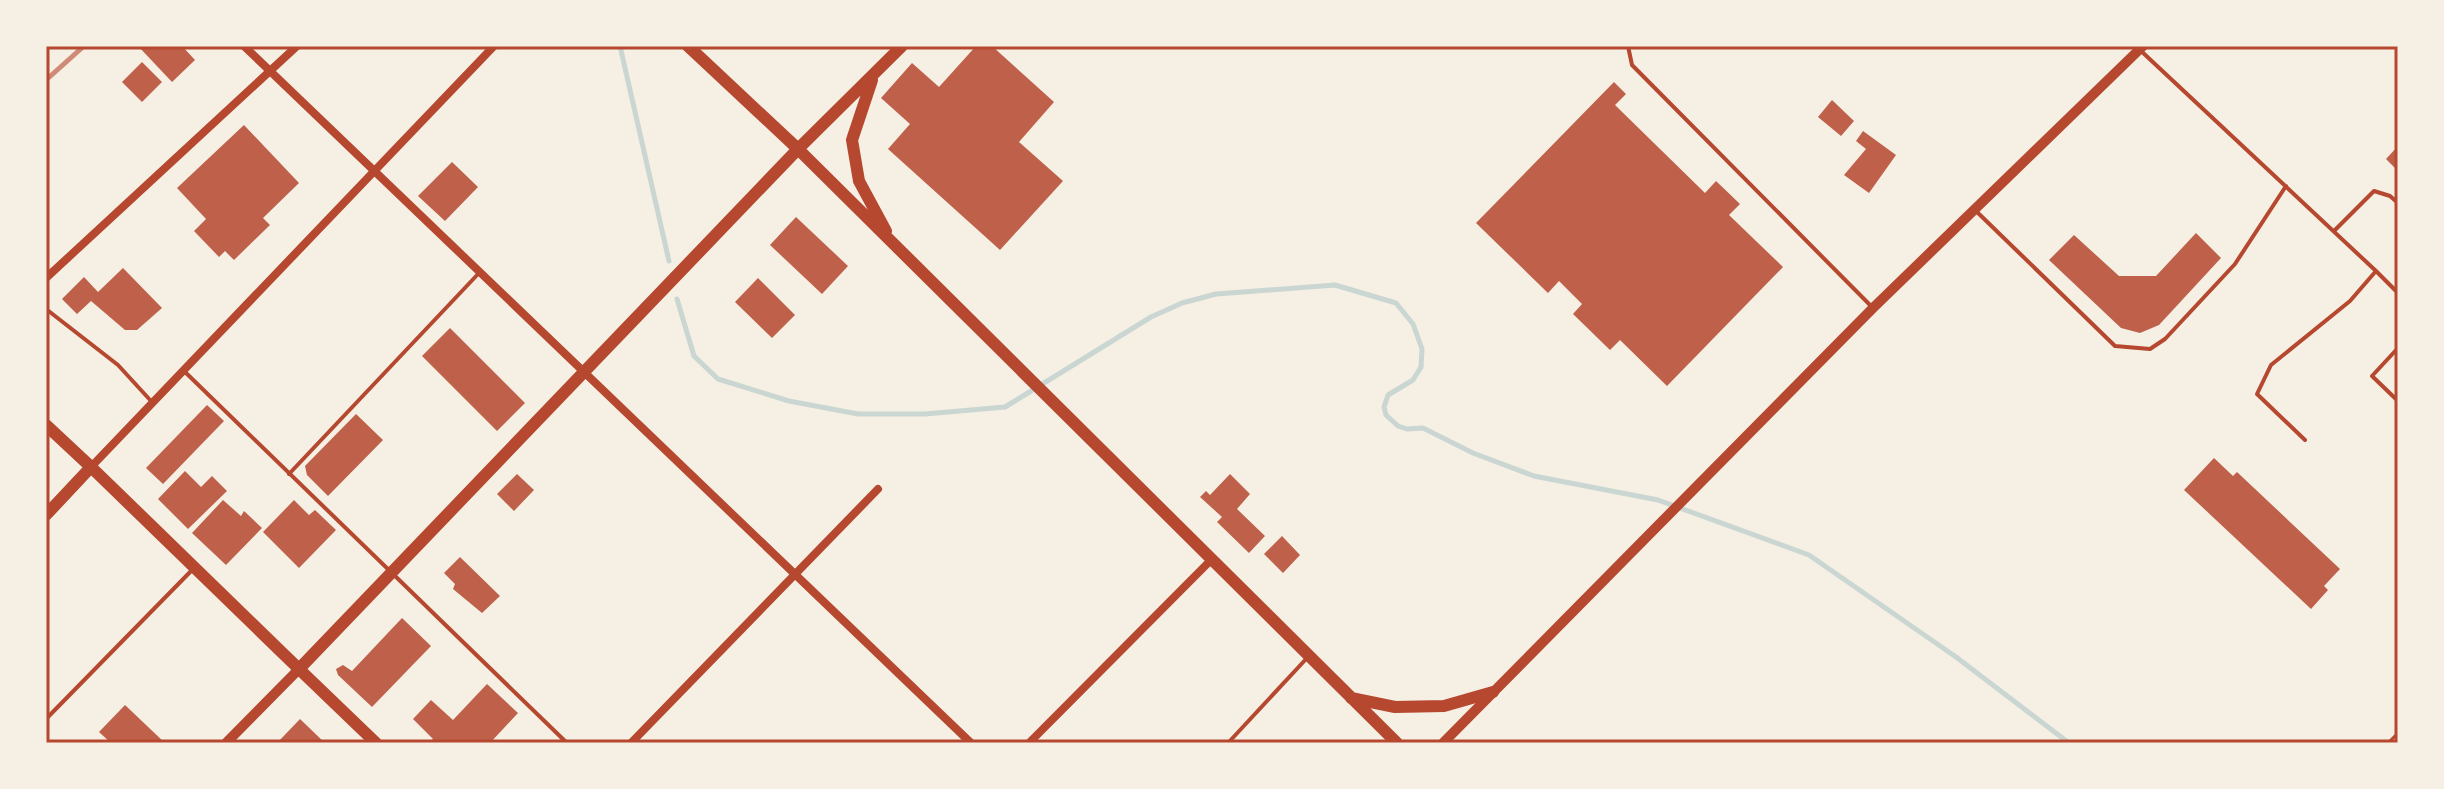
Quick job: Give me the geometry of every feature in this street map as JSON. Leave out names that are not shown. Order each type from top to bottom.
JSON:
[{"type":"main road","points":[[688,46],[798,149],[1397,743]]},
{"type":"main road","points":[[299,669],[798,149],[902,46]]},
{"type":"main road","points":[[873,74],[852,140],[859,181],[893,244]]},
{"type":"main road","points":[[46,425],[376,743]]},
{"type":"main road","points":[[46,515],[91,467]]},
{"type":"main road","points":[[1351,698],[1395,707],[1444,706],[1493,692]]},
{"type":"street","points":[[244,46],[971,743]]},
{"type":"street","points":[[46,278],[297,46]]},
{"type":"street","points":[[91,467],[494,46]]},
{"type":"street","points":[[1443,743],[1873,308],[2139,47]]},
{"type":"street","points":[[631,743],[878,489]]},
{"type":"street","points":[[1029,743],[1211,560]]},
{"type":"street","points":[[226,743],[299,669]]},
{"type":"lane","points":[[1628,46],[1632,65],[1873,308]]},
{"type":"lane","points":[[2139,47],[2398,293]]},
{"type":"lane","points":[[1974,209],[2115,346],[2150,349],[2165,339],[2235,264],[2286,186]]},
{"type":"lane","points":[[2334,231],[2374,191],[2390,196],[2398,203]]},
{"type":"lane","points":[[2305,440],[2257,394],[2271,365],[2350,301],[2376,271]]},
{"type":"lane","points":[[289,474],[479,273]]},
{"type":"lane","points":[[46,309],[118,365],[153,403]]},
{"type":"lane","points":[[2398,348],[2372,376],[2398,401]]},
{"type":"lane","points":[[183,371],[567,743]]},
{"type":"lane","points":[[46,719],[195,567]]},
{"type":"lane","points":[[1228,743],[1309,657]]},
{"type":"path","points":[[2388,743],[2398,733]]},
{"type":"building","points":[[138,46],[182,46],[195,60],[172,82]]},
{"type":"building","points":[[976,46],[992,46],[1054,102],[1019,142],[1063,181],[1000,250],[888,149],[910,124],[881,98],[912,63],[939,87]]},
{"type":"building","points":[[142,62],[162,82],[142,102],[122,82]]},
{"type":"building","points":[[1614,82],[1626,94],[1615,105],[1705,193],[1716,181],[1740,204],[1729,215],[1783,267],[1667,386],[1620,340],[1610,350],[1573,314],[1582,304],[1559,281],[1548,293],[1476,223]]},
{"type":"building","points":[[1832,100],[1854,121],[1841,136],[1818,117]]},
{"type":"building","points":[[244,125],[299,183],[263,218],[270,225],[234,260],[225,251],[219,257],[194,231],[206,219],[177,188]]},
{"type":"building","points":[[1863,131],[1896,155],[1869,193],[1844,175],[1866,149],[1856,141]]},
{"type":"building","points":[[2398,146],[2398,171],[2386,159]]},
{"type":"building","points":[[452,162],[478,187],[445,221],[418,196]]},
{"type":"building","points":[[796,217],[848,266],[822,294],[770,245]]},
{"type":"building","points":[[2196,233],[2221,258],[2159,325],[2140,333],[2121,328],[2049,260],[2074,235],[2119,276],[2156,276]]},
{"type":"building","points":[[123,268],[162,308],[137,330],[125,330],[91,301],[77,314],[62,299],[84,277],[98,292]]},
{"type":"building","points":[[758,278],[795,315],[772,338],[735,302]]},
{"type":"building","points":[[450,328],[525,403],[497,431],[422,356]]},
{"type":"building","points":[[207,405],[224,421],[163,484],[146,468]]},
{"type":"building","points":[[356,414],[383,440],[328,496],[307,475],[305,466]]},
{"type":"building","points":[[2214,458],[2233,476],[2237,472],[2340,569],[2324,586],[2328,590],[2311,609],[2184,490]]},
{"type":"building","points":[[185,471],[201,487],[212,476],[227,491],[188,529],[158,499]]},
{"type":"building","points":[[517,474],[534,490],[514,511],[497,494]]},
{"type":"building","points":[[1230,474],[1250,494],[1237,509],[1265,536],[1249,553],[1217,522],[1222,517],[1200,497],[1206,491],[1210,495]]},
{"type":"building","points":[[223,500],[241,516],[244,511],[262,528],[226,565],[192,533]]},
{"type":"building","points":[[294,500],[309,515],[315,510],[336,530],[299,568],[263,532]]},
{"type":"building","points":[[1282,536],[1300,555],[1283,573],[1264,554]]},
{"type":"building","points":[[460,557],[500,596],[482,613],[453,589],[455,584],[444,573]]},
{"type":"building","points":[[402,618],[431,646],[372,707],[338,675],[336,669],[343,665],[352,671]]},
{"type":"building","points":[[487,684],[518,713],[490,743],[428,743],[433,739],[413,719],[431,700],[453,720]]},
{"type":"building","points":[[125,705],[165,743],[111,743],[99,732]]},
{"type":"building","points":[[300,719],[325,743],[277,743]]},
{"type":"waterway","points":[[620,46],[669,261]]},
{"type":"waterway","points":[[677,299],[694,356],[718,379],[789,401],[858,414],[925,414],[1005,407],[1151,317],[1182,303],[1216,294],[1335,285],[1396,303],[1413,324],[1422,349],[1421,367],[1413,380],[1388,395],[1384,407],[1386,415],[1398,426],[1423,428],[1473,453],[1534,476],[1658,500],[1809,555],[1956,657],[2069,743]]},
{"type":"railway","points":[[46,80],[84,46]]}]
